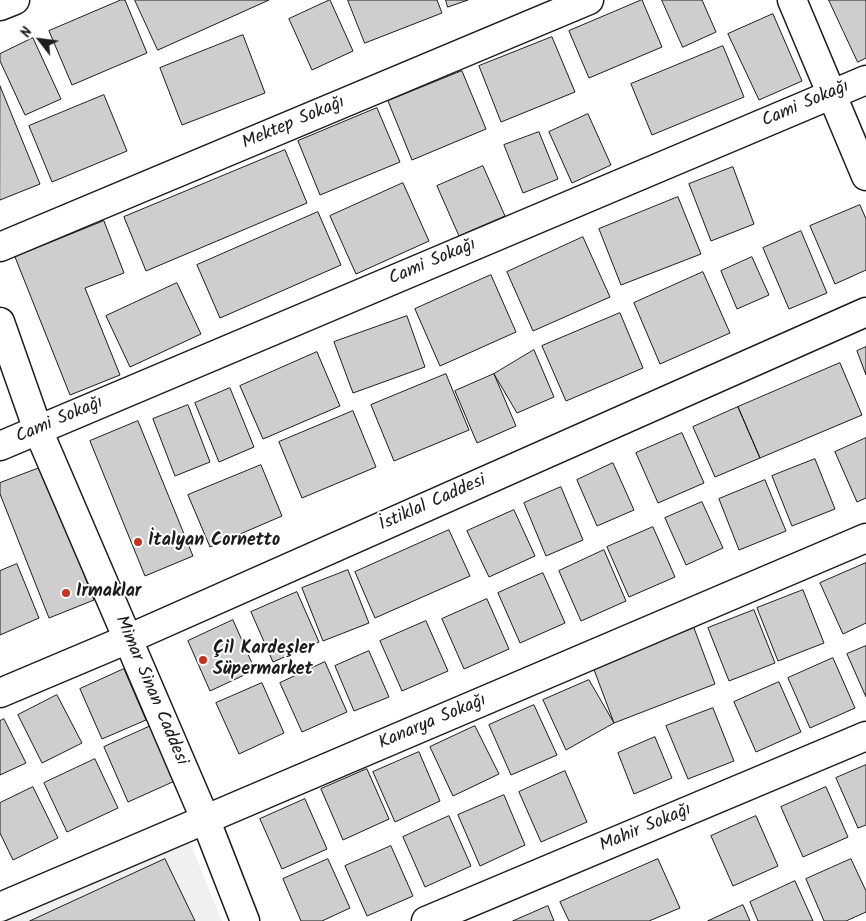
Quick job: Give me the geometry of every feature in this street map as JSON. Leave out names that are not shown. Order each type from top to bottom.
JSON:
[{"type":"street","points":[[0,6],[15,0]]},
{"type":"street","name":"Mektep Sokağı","points":[[0,247],[589,0]]},
{"type":"street","points":[[792,0],[866,176]]},
{"type":"street","name":"Cami Sokağı","points":[[0,446],[866,80]]},
{"type":"street","name":"İstiklal Caddesi","points":[[0,693],[128,639],[866,312]]},
{"type":"street","name":"Mimar Sinan Caddesi","points":[[0,322],[38,430],[206,821],[246,921]]},
{"type":"street","name":"Kanarya Sokağı","points":[[0,907],[206,821],[866,538]]},
{"type":"street","name":"Mahir Sokağı","points":[[426,921],[866,736]]},
{"type":"shaded area","points":[[188,838],[222,921],[0,921],[0,917]]},
{"type":"building","points":[[121,0],[125,0],[147,53],[72,85],[49,31]]},
{"type":"building","points":[[135,0],[269,0],[158,50]]},
{"type":"building","points":[[330,0],[353,51],[312,70],[289,19]]},
{"type":"building","points":[[348,0],[437,0],[442,13],[365,43]]},
{"type":"building","points":[[446,0],[468,0],[448,7]]},
{"type":"building","points":[[642,0],[662,47],[589,78],[569,31]]},
{"type":"building","points":[[662,0],[702,0],[716,32],[683,47]]},
{"type":"building","points":[[829,0],[866,0],[866,58],[858,62]]},
{"type":"building","points":[[773,14],[802,81],[759,100],[728,34]]},
{"type":"building","points":[[243,35],[265,93],[182,125],[160,68]]},
{"type":"building","points":[[552,37],[575,92],[501,122],[479,66]]},
{"type":"building","points":[[33,38],[61,99],[25,115],[0,61],[0,54]]},
{"type":"building","points":[[723,46],[744,97],[652,135],[631,84]]},
{"type":"building","points":[[462,71],[486,129],[412,160],[388,101]]},
{"type":"building","points":[[0,86],[40,184],[0,200]]},
{"type":"building","points":[[104,95],[127,151],[52,182],[29,126]]},
{"type":"building","points":[[377,108],[400,162],[320,195],[298,141]]},
{"type":"building","points":[[588,114],[611,165],[572,183],[549,132]]},
{"type":"building","points":[[539,132],[558,179],[523,193],[504,145]]},
{"type":"building","points":[[285,150],[307,203],[146,271],[124,217]]},
{"type":"building","points":[[483,166],[505,216],[459,236],[437,186]]},
{"type":"building","points":[[733,167],[754,224],[711,241],[689,184]]},
{"type":"building","points":[[403,183],[429,241],[356,274],[330,216]]},
{"type":"building","points":[[678,197],[701,254],[621,285],[599,229]]},
{"type":"building","points":[[860,205],[866,219],[866,270],[835,284],[810,226]]},
{"type":"building","points":[[318,212],[341,265],[220,318],[197,265]]},
{"type":"building","points":[[104,221],[124,273],[85,288],[120,375],[70,395],[15,257]]},
{"type":"building","points":[[801,231],[827,293],[789,309],[763,248]]},
{"type":"building","points":[[583,237],[610,297],[533,331],[507,272]]},
{"type":"building","points":[[752,257],[769,295],[737,309],[721,271]]},
{"type":"building","points":[[703,272],[730,333],[660,364],[634,303]]},
{"type":"building","points":[[491,275],[516,332],[440,366],[415,309]]},
{"type":"building","points":[[177,283],[201,334],[130,367],[106,316]]},
{"type":"building","points":[[620,313],[643,368],[566,401],[542,346]]},
{"type":"building","points":[[407,316],[425,367],[353,393],[334,342]]},
{"type":"building","points":[[866,347],[866,375],[857,351]]},
{"type":"building","points":[[534,350],[554,397],[517,413],[494,374]]},
{"type":"building","points":[[317,352],[340,406],[263,439],[240,386]]},
{"type":"building","points":[[840,363],[862,415],[760,458],[738,407]]},
{"type":"building","points":[[446,374],[469,430],[394,461],[371,405]]},
{"type":"building","points":[[494,374],[516,426],[477,443],[455,391]]},
{"type":"building","points":[[230,388],[254,447],[219,462],[195,403]]},
{"type":"building","points":[[188,405],[210,462],[175,476],[153,419]]},
{"type":"building","points":[[738,407],[760,458],[715,477],[693,427]]},
{"type":"building","points":[[353,411],[376,467],[302,498],[279,442]]},
{"type":"building","points":[[138,421],[193,556],[145,576],[90,441]]},
{"type":"building","points":[[682,433],[704,483],[658,503],[636,453]]},
{"type":"building","points":[[866,438],[866,498],[857,502],[835,452]]},
{"type":"building","points":[[815,459],[835,509],[792,526],[772,476]]},
{"type":"building","points":[[613,463],[634,510],[597,526],[577,480]]},
{"type":"building","points":[[261,465],[282,516],[210,547],[188,495]]},
{"type":"building","points":[[42,467],[94,600],[49,618],[0,494],[0,483]]},
{"type":"building","points":[[765,480],[786,531],[739,550],[719,499]]},
{"type":"building","points":[[561,487],[583,540],[546,556],[524,503]]},
{"type":"building","points":[[702,502],[723,548],[686,565],[665,518]]},
{"type":"building","points":[[514,510],[535,556],[489,577],[467,531]]},
{"type":"building","points":[[653,527],[675,577],[629,597],[607,547]]},
{"type":"building","points":[[449,530],[470,576],[375,618],[355,572]]},
{"type":"building","points":[[604,550],[626,601],[581,621],[559,571]]},
{"type":"building","points":[[866,563],[866,623],[843,634],[820,583]]},
{"type":"building","points":[[17,564],[39,618],[0,635],[0,571]]},
{"type":"building","points":[[348,570],[369,623],[323,641],[302,588]]},
{"type":"building","points":[[543,573],[565,623],[520,643],[498,593]]},
{"type":"building","points":[[803,590],[824,643],[778,661],[757,608]]},
{"type":"building","points":[[297,592],[319,642],[273,662],[251,612]]},
{"type":"building","points":[[487,599],[509,649],[464,669],[442,619]]},
{"type":"building","points":[[754,610],[775,663],[729,681],[708,628]]},
{"type":"building","points":[[233,620],[255,670],[210,691],[188,641]]},
{"type":"building","points":[[426,621],[448,671],[402,691],[380,641]]},
{"type":"building","points":[[694,628],[715,684],[614,723],[593,667]]},
{"type":"building","points":[[866,646],[866,697],[847,654]]},
{"type":"building","points":[[369,651],[389,697],[354,711],[335,666]]},
{"type":"building","points":[[833,658],[855,708],[810,728],[788,678]]},
{"type":"building","points":[[325,662],[347,712],[302,732],[280,683]]},
{"type":"building","points":[[124,669],[146,720],[102,739],[80,689]]},
{"type":"building","points":[[589,680],[614,723],[566,750],[543,700]]},
{"type":"building","points":[[779,682],[801,732],[756,752],[734,702]]},
{"type":"building","points":[[262,683],[284,733],[239,754],[216,703]]},
{"type":"building","points":[[57,695],[82,743],[42,763],[18,715]]},
{"type":"building","points":[[534,705],[557,755],[511,775],[489,725]]},
{"type":"building","points":[[713,708],[734,761],[688,779],[666,726]]},
{"type":"building","points":[[4,719],[26,763],[0,775],[0,721]]},
{"type":"building","points":[[153,725],[177,780],[128,802],[104,747]]},
{"type":"building","points":[[475,726],[499,774],[453,796],[430,747]]},
{"type":"building","points":[[655,737],[672,778],[634,794],[618,753]]},
{"type":"building","points":[[419,752],[440,801],[395,822],[373,772]]},
{"type":"building","points":[[95,759],[118,808],[67,832],[44,783]]},
{"type":"building","points":[[866,765],[866,825],[858,828],[836,778]]},
{"type":"building","points":[[367,769],[389,819],[343,840],[321,789]]},
{"type":"building","points":[[565,771],[587,822],[541,842],[519,792]]},
{"type":"building","points":[[33,787],[58,838],[13,860],[0,833],[0,803]]},
{"type":"building","points":[[826,787],[848,837],[803,857],[781,807]]},
{"type":"building","points":[[504,795],[525,845],[480,866],[458,815]]},
{"type":"building","points":[[305,799],[327,849],[282,869],[260,819]]},
{"type":"building","points":[[449,816],[471,866],[425,887],[403,837]]},
{"type":"building","points":[[756,816],[778,866],[733,886],[711,836]]},
{"type":"building","points":[[391,846],[413,896],[367,916],[345,866]]},
{"type":"building","points":[[165,859],[195,921],[30,921]]},
{"type":"building","points":[[328,859],[350,908],[322,921],[301,921],[283,879]]},
{"type":"building","points":[[658,859],[680,908],[649,921],[569,921],[560,902]]},
{"type":"building","points":[[851,859],[866,891],[866,912],[846,921],[824,921],[806,879]]},
{"type":"building","points":[[795,881],[813,921],[758,921],[750,902]]},
{"type":"building","points":[[743,905],[750,921],[708,921]]},
{"type":"building","points":[[548,906],[554,921],[513,921]]},
{"type":"place","name":"İtalyan Cornetto","points":[[138,542]]},
{"type":"place","name":"Irmaklar","points":[[66,593]]},
{"type":"place","name":"Çil Kardeşler Süpermarket","points":[[203,660]]}]
